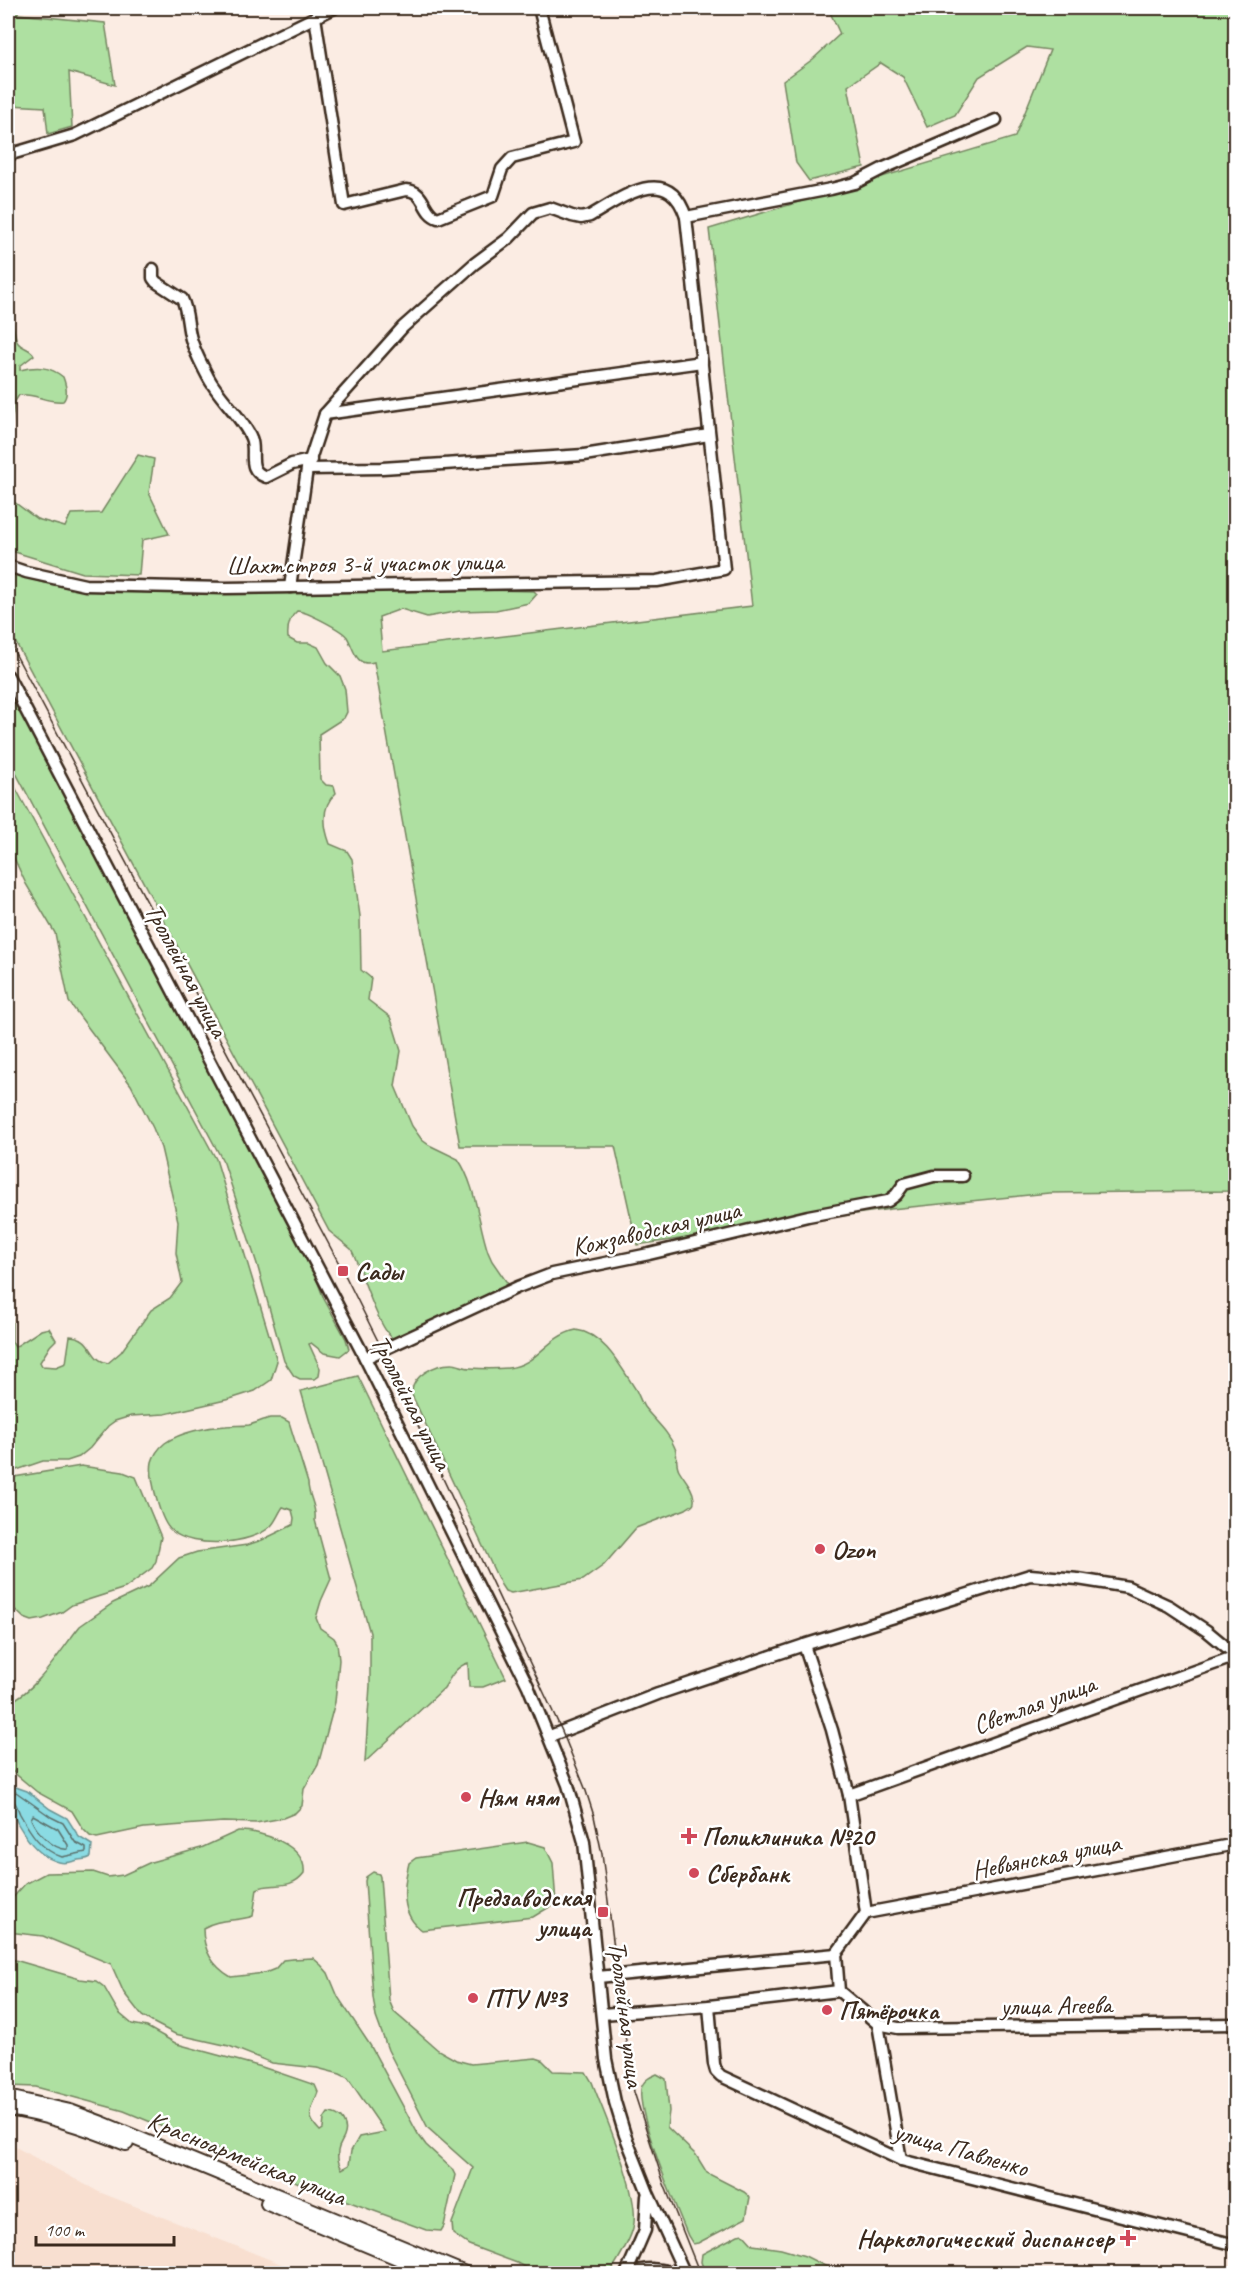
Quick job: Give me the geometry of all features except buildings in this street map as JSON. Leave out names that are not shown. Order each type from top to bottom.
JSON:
[{"type":"main road","name":"Красноармейская улица","points":[[8,2098],[70,2112],[102,2124],[465,2274]]},
{"type":"main road","name":"Красноармейская улица","points":[[8,2109],[29,2111],[66,2121],[121,2141],[438,2274]]},
{"type":"street","points":[[8,154],[75,135],[335,8]]},
{"type":"street","points":[[315,17],[344,205],[412,190],[423,200],[431,215],[438,218],[493,196],[502,169],[512,158],[574,142],[539,8]]},
{"type":"street","points":[[686,217],[855,183],[884,168],[996,120]]},
{"type":"street","points":[[153,268],[153,278],[156,282],[182,299],[191,340],[199,360],[220,397],[248,431],[253,444],[252,462],[257,473],[266,477],[292,464],[309,464],[382,468],[584,455],[710,435],[686,217],[682,205],[674,194],[652,186],[643,188],[590,216],[581,218],[550,208],[533,213],[509,238],[474,264],[410,321],[325,414],[309,464],[290,587]]},
{"type":"street","points":[[325,414],[702,362]]},
{"type":"street","name":"Шахтстроя 3-й участок улица","points":[[8,566],[85,585],[290,587],[657,581],[724,568],[710,435]]},
{"type":"street","name":"Троллейная улица","points":[[8,676],[365,1358],[492,1611],[550,1736],[568,1785],[584,1842],[606,2059],[615,2103],[648,2193],[685,2274]]},
{"type":"street","name":"Кожзаводская улица","points":[[365,1358],[540,1278],[808,1216],[888,1201],[904,1184],[934,1176],[963,1176]]},
{"type":"street","points":[[550,1736],[657,1694],[804,1645],[1030,1575],[1078,1579],[1128,1587],[1169,1606],[1207,1631],[1236,1656]]},
{"type":"street","points":[[804,1645],[832,1730],[849,1794],[866,1913],[836,1954],[839,1991],[878,2024],[901,2160]]},
{"type":"street","name":"Светлая улица","points":[[849,1794],[1236,1656]]},
{"type":"street","name":"Невьянская улица","points":[[866,1913],[1236,1844]]},
{"type":"street","points":[[598,1977],[836,1954]]},
{"type":"street","points":[[602,2014],[709,2006],[839,1991]]},
{"type":"street","name":"улица Павленко","points":[[709,2006],[714,2064],[721,2076],[901,2160],[1236,2245]]},
{"type":"street","name":"улица Агеева","points":[[878,2024],[898,2028],[1236,2024]]},
{"type":"street","points":[[626,2274],[645,2230],[648,2193]]},
{"type":"street","points":[[630,2274],[650,2268],[676,2274]]},
{"type":"shaded area","points":[[8,2143],[99,2192],[304,2273],[8,2273]]},
{"type":"green space","points":[[8,8],[18,8],[18,14],[105,23],[115,85],[69,72],[72,127],[48,134],[45,107],[10,105],[12,139],[8,141]]},
{"type":"green space","points":[[828,8],[1235,8],[1235,1191],[1049,1193],[891,1209],[637,1245],[615,1146],[460,1146],[374,662],[359,660],[347,637],[338,630],[315,617],[297,611],[289,623],[288,638],[297,643],[309,643],[318,647],[327,663],[340,676],[345,689],[347,712],[344,718],[319,734],[320,779],[326,785],[334,786],[336,793],[328,804],[325,816],[330,844],[347,851],[352,859],[360,916],[361,970],[371,978],[368,1000],[390,1017],[393,1025],[401,1051],[395,1086],[412,1126],[422,1140],[458,1159],[473,1192],[488,1252],[508,1284],[506,1288],[393,1338],[382,1325],[351,1249],[329,1231],[8,628],[8,572],[44,583],[90,591],[382,588],[534,591],[537,594],[529,603],[496,610],[460,611],[427,617],[401,609],[379,617],[382,651],[752,606],[709,229],[1015,137],[1050,50],[1027,47],[979,77],[955,115],[927,127],[903,77],[881,63],[848,86],[864,167],[809,181],[796,163],[783,81],[813,59],[840,34]]},
{"type":"green space","points":[[8,309],[18,343],[34,355],[20,366],[20,370],[37,368],[53,371],[63,377],[66,393],[63,401],[19,395],[14,403],[8,453]]},
{"type":"green space","points":[[138,455],[154,459],[149,493],[169,534],[142,540],[139,575],[83,573],[8,550],[8,499],[37,519],[65,527],[71,514],[101,513]]},
{"type":"green space","points":[[8,686],[310,1262],[324,1299],[346,1339],[349,1349],[340,1356],[324,1353],[311,1343],[309,1344],[320,1368],[319,1376],[315,1379],[300,1379],[294,1376],[284,1361],[257,1264],[224,1163],[8,758]]},
{"type":"green space","points":[[8,774],[216,1159],[277,1361],[271,1380],[255,1391],[165,1414],[131,1416],[115,1421],[79,1457],[67,1461],[43,1461],[8,1473],[8,1320],[12,1319],[12,1342],[15,1347],[41,1330],[49,1328],[56,1340],[40,1362],[42,1366],[56,1367],[66,1363],[70,1336],[83,1340],[97,1358],[108,1363],[121,1352],[151,1310],[170,1298],[182,1282],[176,1253],[178,1221],[161,1148],[131,1085],[69,1002],[55,933],[26,884],[8,845]]},
{"type":"green space","points":[[576,1330],[595,1338],[611,1353],[636,1390],[644,1407],[669,1437],[676,1451],[678,1467],[692,1491],[694,1503],[686,1509],[636,1528],[604,1565],[583,1580],[511,1593],[505,1591],[501,1585],[412,1395],[412,1388],[419,1377],[438,1366],[454,1364],[484,1369],[518,1366],[535,1357],[557,1338]]},
{"type":"green space","points":[[358,1376],[506,1678],[483,1687],[469,1687],[468,1663],[460,1667],[444,1688],[365,1762],[370,1685],[370,1633],[301,1391]]},
{"type":"green space","points":[[270,1418],[282,1418],[289,1422],[308,1483],[315,1510],[315,1520],[331,1579],[316,1618],[320,1628],[337,1643],[339,1660],[335,1702],[318,1765],[304,1789],[302,1806],[295,1813],[283,1818],[256,1823],[223,1822],[144,1828],[97,1838],[90,1836],[72,1811],[37,1792],[12,1771],[8,1764],[8,1703],[19,1697],[39,1679],[80,1626],[113,1603],[149,1586],[179,1558],[197,1552],[247,1545],[293,1525],[292,1510],[283,1507],[271,1526],[250,1537],[236,1541],[207,1542],[181,1537],[172,1531],[163,1518],[154,1488],[152,1462],[165,1443],[194,1431],[249,1425]]},
{"type":"green space","points":[[81,1466],[123,1472],[136,1477],[161,1537],[156,1561],[152,1568],[125,1588],[32,1621],[24,1618],[8,1603],[8,1478]]},
{"type":"green space","points":[[238,1831],[269,1836],[290,1847],[303,1863],[304,1873],[293,1882],[257,1889],[253,1916],[215,1923],[203,1928],[203,1936],[210,1957],[224,1973],[231,1977],[265,1973],[275,1969],[283,1960],[313,1958],[328,1973],[338,1997],[370,2045],[418,2134],[455,2175],[441,2231],[426,2230],[309,2187],[124,2111],[36,2087],[8,2086],[8,1958],[80,1979],[96,1981],[104,1987],[119,2013],[132,2024],[147,2027],[177,2044],[262,2067],[315,2085],[318,2092],[311,2116],[315,2125],[320,2131],[323,2129],[324,2119],[328,2113],[337,2115],[345,2124],[345,2133],[338,2154],[342,2169],[349,2165],[351,2151],[359,2137],[385,2132],[348,2078],[317,2068],[272,2063],[229,2046],[175,2034],[142,2016],[124,1993],[111,1964],[43,1936],[8,1932],[8,1903],[25,1884],[46,1873],[93,1872],[108,1877],[123,1875],[151,1862],[201,1848]]},
{"type":"green space","points":[[528,1842],[545,1847],[553,1863],[556,1903],[533,1917],[422,1930],[410,1917],[405,1900],[405,1881],[409,1863],[416,1858]]},
{"type":"green space","points":[[373,1872],[379,1874],[380,1877],[389,2000],[394,2012],[438,2050],[456,2060],[471,2064],[536,2058],[542,2060],[553,2071],[586,2072],[592,2082],[627,2177],[634,2214],[629,2240],[610,2273],[535,2273],[517,2263],[469,2245],[453,2234],[452,2223],[473,2168],[428,2128],[388,2050],[376,2017],[365,1881],[366,1877]]},
{"type":"green space","points":[[657,2074],[666,2079],[669,2111],[667,2127],[696,2155],[707,2173],[750,2197],[746,2218],[698,2243],[693,2244],[688,2236],[645,2119],[641,2089],[645,2081]]},
{"type":"green space","points":[[743,2234],[753,2245],[781,2249],[805,2256],[839,2273],[705,2273],[701,2262],[702,2254]]},
{"type":"water","points":[[13,1786],[27,1791],[50,1809],[67,1818],[79,1837],[92,1845],[91,1857],[64,1863],[40,1852],[25,1835],[13,1813],[8,1793]]},
{"type":"tram line","points":[[8,640],[343,1271],[562,1731],[585,1788],[602,1854],[634,2092],[664,2184],[700,2274]]},
{"type":"place","name":"Сады","points":[[343,1271]]},
{"type":"place","name":"Ozon","points":[[820,1549]]},
{"type":"place","name":"Ням ням","points":[[466,1797]]},
{"type":"place","name":"Поликлиника №20","points":[[689,1836]]},
{"type":"place","name":"Сбербанк","points":[[694,1873]]},
{"type":"place","name":"Предзаводская улица","points":[[603,1912]]},
{"type":"place","name":"ПТУ №3","points":[[473,1998]]},
{"type":"place","name":"Пятёрочка","points":[[827,2010]]},
{"type":"place","name":"Наркологический диспансер","points":[[1128,2238]]}]
